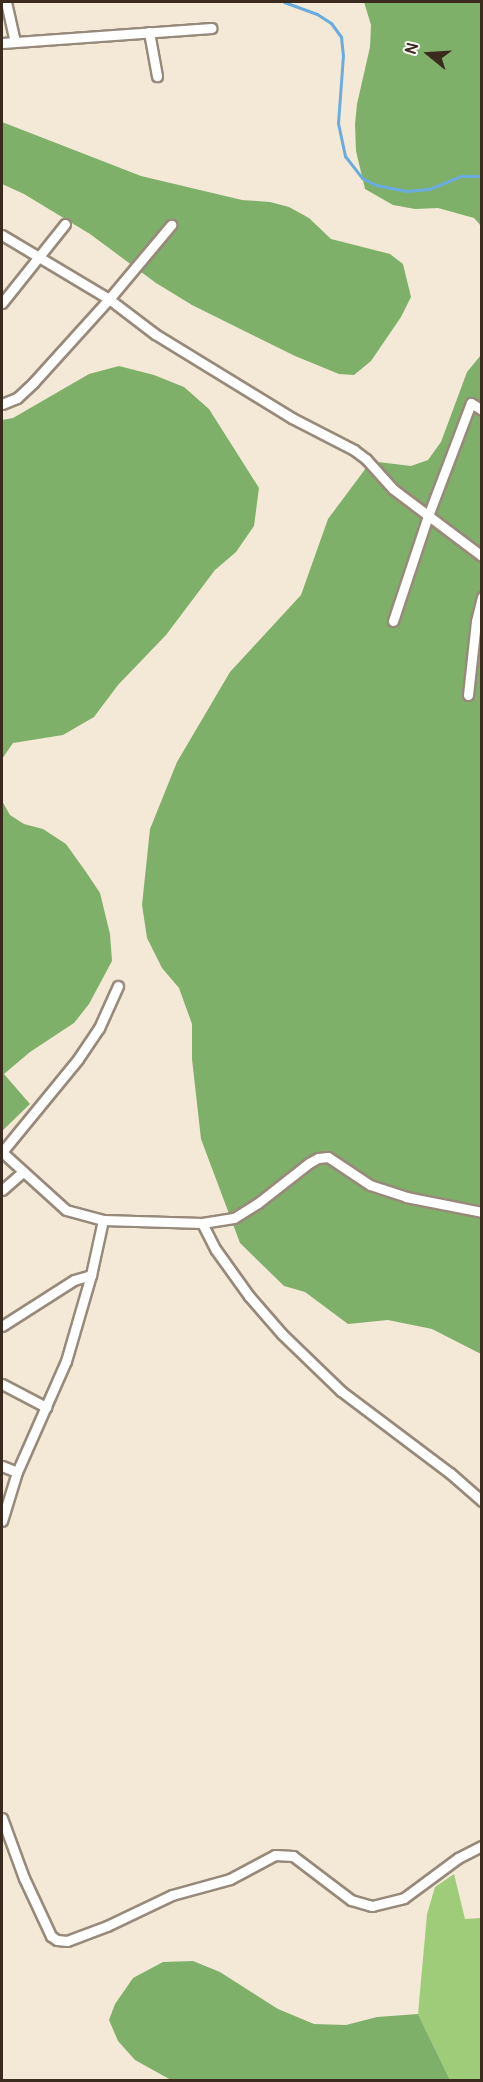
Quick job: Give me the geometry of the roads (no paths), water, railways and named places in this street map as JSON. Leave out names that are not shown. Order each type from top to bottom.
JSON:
[{"type":"street","points":[[6,2],[15,42]]},
{"type":"street","points":[[2,43],[210,28]]},
{"type":"street","points":[[148,32],[158,76]]},
{"type":"street","points":[[2,303],[65,224]]},
{"type":"street","points":[[2,404],[17,398],[33,383],[109,299],[171,225]]},
{"type":"street","points":[[2,235],[109,299],[164,340],[292,418],[354,450],[393,489],[482,556]]},
{"type":"street","points":[[393,621],[428,516],[471,403],[482,410]]},
{"type":"street","points":[[468,695],[476,621],[482,597]]},
{"type":"street","points":[[118,986],[99,1028],[78,1059],[2,1152],[66,1210],[103,1220],[202,1223],[234,1218],[258,1203],[309,1163],[318,1158],[328,1157],[370,1185],[406,1197],[482,1212]]},
{"type":"street","points":[[2,1190],[23,1172]]},
{"type":"street","points":[[2,1521],[17,1472],[66,1361],[91,1275],[103,1220]]},
{"type":"street","points":[[202,1223],[216,1250],[249,1296],[282,1334],[341,1391],[450,1473],[482,1501]]},
{"type":"street","points":[[2,1326],[74,1280],[91,1275]]},
{"type":"street","points":[[2,1384],[46,1407]]},
{"type":"street","points":[[2,1466],[17,1472]]},
{"type":"street","points":[[2,1818],[24,1878],[51,1936],[57,1940],[67,1941],[107,1926],[172,1895],[230,1879],[275,1855],[293,1856],[351,1900],[372,1906],[404,1898],[458,1858],[482,1846]]},
{"type":"waterway","points":[[284,2],[317,14],[331,23],[341,37],[343,55],[338,123],[345,156],[362,178],[376,185],[406,191],[429,189],[462,176],[482,176]]}]
